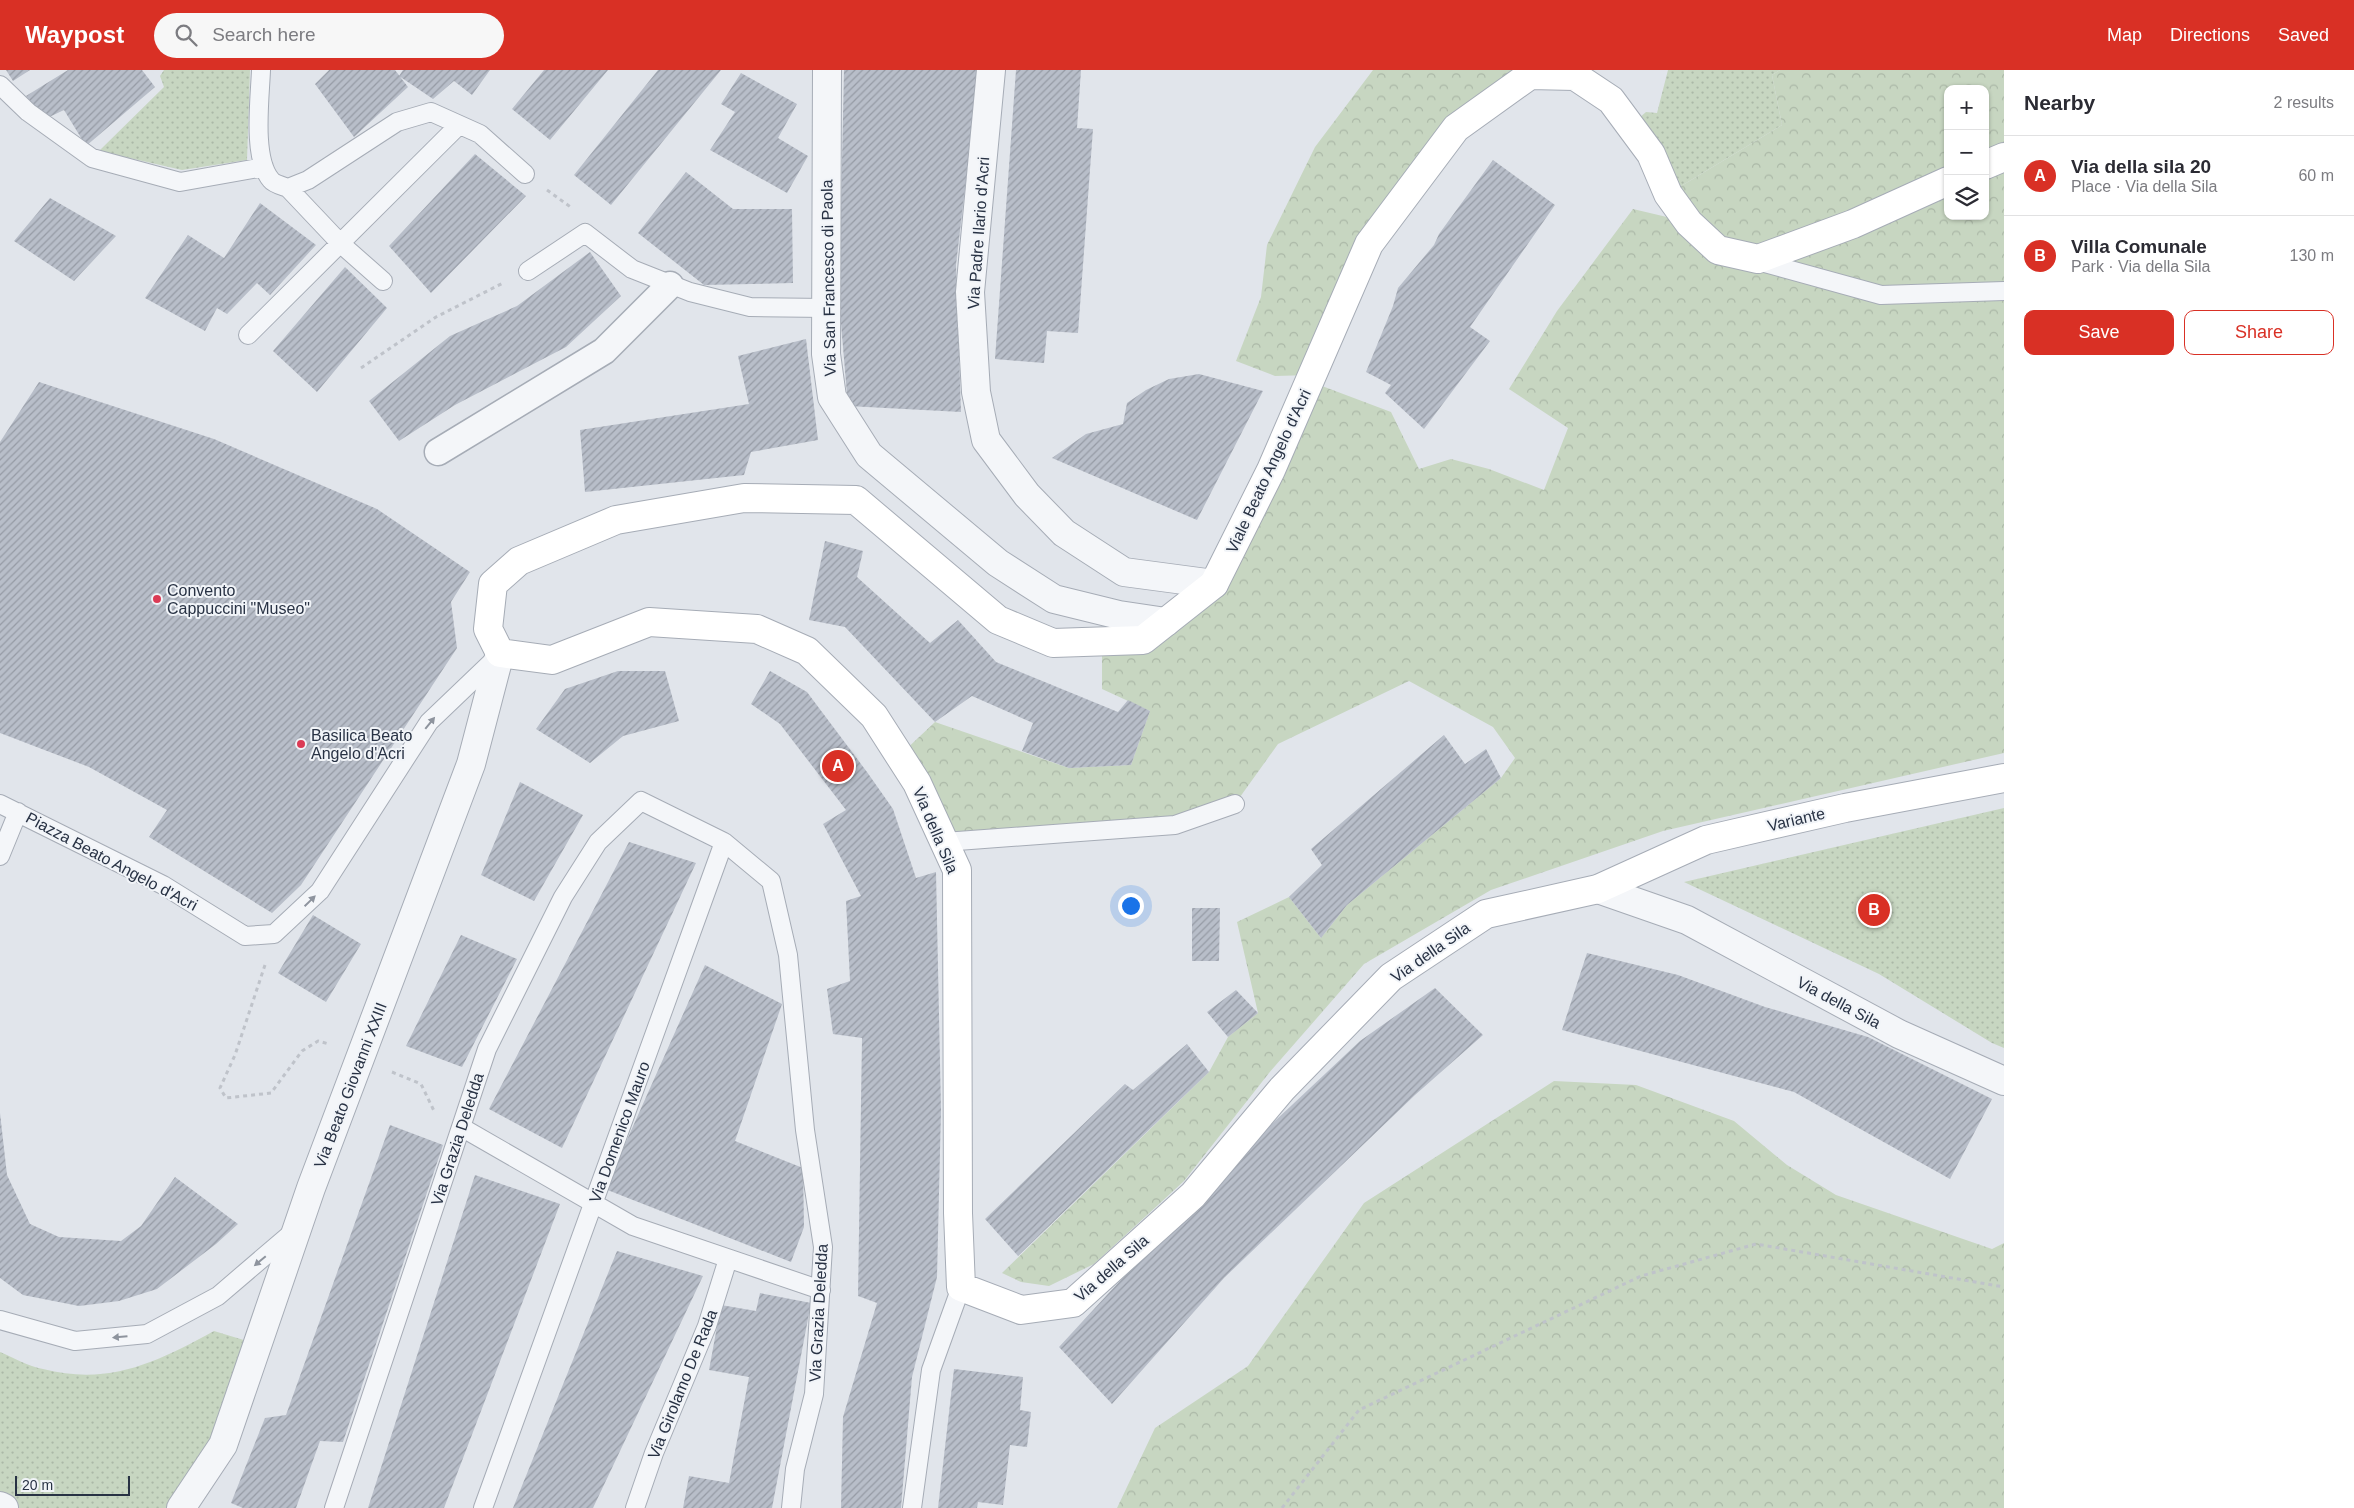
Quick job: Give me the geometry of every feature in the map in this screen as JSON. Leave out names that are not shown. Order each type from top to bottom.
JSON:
[{"type":"main road","name":"Viale Beato Angelo d'Acri","points":[[500,653],[488,629],[493,584],[519,561],[616,520],[744,498],[856,500],[998,620],[1053,643],[1143,640],[1214,584],[1271,470],[1369,244],[1456,128],[1530,75],[1575,76],[1611,100],[1651,154],[1668,194],[1688,223],[1718,250],[1758,259],[1853,224],[1944,184]]},
{"type":"main road","points":[[1989,163],[2004,157]]},
{"type":"main road","name":"Via della Sila","points":[[500,653],[552,660],[649,622],[757,629],[806,651],[874,716],[917,783],[957,870],[958,1213],[961,1287],[1020,1310],[1073,1302],[1193,1195],[1282,1089],[1391,977],[1486,914],[1598,889]]},
{"type":"main road","name":"Variante","points":[[1598,889],[1706,840],[1845,808],[2004,778]]},
{"type":"street","name":"Via San Francesco di Paola","points":[[827,70],[826,354],[832,397],[870,455],[998,562],[1054,599],[1119,615],[1166,622]]},
{"type":"street","name":"Via Padre Ilario d'Acri","points":[[991,70],[970,292],[976,392],[986,440],[1027,495],[1064,533],[1124,572],[1214,584]]},
{"type":"street","points":[[438,452],[604,352],[670,285]]},
{"type":"street","name":"Via Beato Giovanni XXIII","points":[[180,1508],[223,1445],[297,1229],[400,949],[471,764],[500,653]]},
{"type":"street","name":"Via della Sila","points":[[1598,889],[1687,920],[1899,1034],[2004,1080]]},
{"type":"street","points":[[0,1506],[4,1508]]},
{"type":"lane","points":[[261,70],[259,114],[261,159],[271,181],[288,188],[341,244],[384,281]]},
{"type":"lane","points":[[0,85],[28,112],[92,158],[180,182],[264,167]]},
{"type":"lane","points":[[288,188],[308,180],[397,122],[431,112],[480,134],[525,174]]},
{"type":"lane","points":[[248,335],[458,125]]},
{"type":"lane","points":[[528,270],[585,234],[632,269],[690,292],[750,307],[827,308]]},
{"type":"lane","points":[[1718,250],[1882,295],[2004,290]]},
{"type":"lane","points":[[274,934],[320,891],[430,722],[500,653]]},
{"type":"lane","name":"Via Grazia Deledda","points":[[334,1508],[486,1049],[563,897],[598,842],[641,801],[724,842],[771,881],[788,955],[805,1130],[824,1247],[814,1394],[795,1470],[791,1508]]},
{"type":"lane","name":"Piazza Beato Angelo d'Acri","points":[[0,804],[164,885],[245,936],[274,934]]},
{"type":"lane","points":[[944,842],[1175,825],[1235,804]]},
{"type":"lane","points":[[0,856],[18,812]]},
{"type":"lane","name":"Via Domenico Mauro","points":[[483,1508],[724,842]]},
{"type":"lane","points":[[464,1120],[593,1203],[633,1226],[821,1290]]},
{"type":"lane","points":[[0,1320],[76,1341],[147,1334],[218,1296],[297,1229]]},
{"type":"lane","name":"Via Girolamo De Rada","points":[[634,1508],[654,1453],[707,1326],[728,1259]]},
{"type":"lane","points":[[912,1508],[931,1370],[961,1287]]},
{"type":"path","points":[[525,174],[572,207],[585,234]]},
{"type":"path","points":[[361,368],[436,317],[528,270]]},
{"type":"path","points":[[274,934],[235,1055],[220,1088],[226,1098],[271,1093],[302,1051],[318,1041],[336,1046],[361,1059],[421,1084],[436,1116],[449,1097],[464,1120]]},
{"type":"path","points":[[1282,1508],[1359,1410],[1641,1276],[1756,1244],[2004,1287]]},
{"type":"green space","points":[[164,70],[250,70],[247,160],[182,170],[99,151],[164,87],[160,76]]},
{"type":"green space","points":[[1373,70],[1530,70],[1456,128],[1377,233],[1322,386],[1391,412],[1419,469],[1451,459],[1489,469],[1544,490],[1568,428],[1509,389],[1557,311],[1633,209],[1688,222],[1668,194],[1782,125],[1772,75],[1780,70],[2004,70],[2004,753],[1663,831],[1491,890],[1364,964],[1269,1073],[1184,1181],[1094,1264],[1049,1286],[1021,1282],[1002,1273],[1209,1072],[1228,1037],[1258,1013],[1237,922],[1289,897],[1321,938],[1347,905],[1501,778],[1515,758],[1493,727],[1409,681],[1278,744],[1235,804],[1175,825],[944,842],[900,755],[935,722],[1069,768],[1131,765],[1150,711],[1102,689],[1102,641],[1214,585],[1311,375],[1275,376],[1236,361],[1261,297],[1267,245],[1315,147]]},
{"type":"green space","points":[[1668,70],[1780,70],[1772,75],[1782,125],[1668,194],[1630,126],[1646,112],[1657,113]]},
{"type":"green space","points":[[2004,808],[2004,1048],[1992,1043],[1879,974],[1684,882]]},
{"type":"green space","points":[[1554,1081],[1636,1085],[1734,1121],[1787,1165],[1836,1195],[1992,1249],[2004,1243],[2004,1508],[1117,1508],[1155,1428],[1248,1366],[1364,1203]]},
{"type":"green space","points":[[214,1331],[257,1344],[181,1508],[4,1508],[0,1506],[0,1352],[32,1366],[67,1374],[90,1375],[112,1373],[153,1361]]},
{"type":"building","points":[[6,70],[30,70],[13,81]]},
{"type":"building","points":[[68,70],[142,70],[155,87],[86,146],[64,110],[45,119],[26,96]]},
{"type":"building","points":[[329,70],[395,70],[408,87],[354,137],[315,84]]},
{"type":"building","points":[[403,70],[490,70],[472,95],[454,81],[433,99],[399,76]]},
{"type":"building","points":[[544,70],[608,70],[550,140],[512,109]]},
{"type":"building","points":[[658,70],[721,70],[611,205],[574,175]]},
{"type":"building","points":[[844,70],[979,70],[956,265],[961,412],[848,406],[839,300]]},
{"type":"building","points":[[1016,70],[1081,70],[1077,128],[1093,129],[1078,333],[1047,331],[1044,363],[995,359]]},
{"type":"building","points":[[741,73],[797,104],[778,138],[808,156],[787,193],[710,150],[735,112],[721,104]]},
{"type":"building","points":[[475,154],[526,196],[431,293],[389,246]]},
{"type":"building","points":[[1493,160],[1555,205],[1470,327],[1490,341],[1424,429],[1385,393],[1391,385],[1366,372],[1393,306],[1398,288],[1434,245],[1439,234]]},
{"type":"building","points":[[686,172],[733,209],[792,209],[793,283],[704,285],[638,233]]},
{"type":"building","points":[[50,198],[116,236],[74,281],[14,241]]},
{"type":"building","points":[[260,203],[316,245],[270,295],[257,283],[227,314],[217,308],[205,331],[145,298],[188,235],[224,258]]},
{"type":"building","points":[[590,252],[621,296],[566,347],[455,405],[399,441],[369,401],[450,336],[517,306]]},
{"type":"building","points":[[345,267],[387,308],[317,392],[273,351]]},
{"type":"building","points":[[806,339],[818,440],[751,452],[744,475],[585,492],[580,430],[749,404],[738,356]]},
{"type":"building","points":[[1199,374],[1263,391],[1197,520],[1052,458],[1086,434],[1123,424],[1127,403],[1146,390],[1169,379]]},
{"type":"building","points":[[39,382],[214,439],[377,509],[470,572],[451,602],[457,648],[301,885],[272,913],[149,837],[167,810],[89,767],[0,733],[0,442]]},
{"type":"building","points":[[825,541],[863,551],[857,577],[930,643],[958,620],[996,662],[1118,712],[1128,700],[1150,711],[1131,765],[1069,768],[1022,751],[1033,723],[972,696],[935,722],[845,627],[809,620]]},
{"type":"building","points":[[618,671],[665,671],[679,721],[623,736],[590,763],[536,729],[565,689]]},
{"type":"building","points":[[770,671],[807,692],[867,772],[893,809],[916,878],[936,872],[941,1110],[937,1277],[912,1377],[901,1508],[841,1508],[843,1417],[877,1303],[858,1296],[862,1038],[833,1034],[827,989],[850,981],[846,901],[861,896],[823,824],[846,810],[780,724],[751,704]]},
{"type":"building","points":[[1444,735],[1465,764],[1486,749],[1501,778],[1347,905],[1321,938],[1289,897],[1322,865],[1311,849]]},
{"type":"building","points":[[520,782],[583,815],[534,901],[481,875]]},
{"type":"building","points":[[629,842],[696,863],[562,1148],[489,1109]]},
{"type":"building","points":[[1192,908],[1220,908],[1219,961],[1192,961]]},
{"type":"building","points":[[313,915],[361,944],[326,1002],[278,973]]},
{"type":"building","points":[[461,935],[517,959],[462,1067],[406,1046]]},
{"type":"building","points":[[1587,953],[1678,975],[1765,1007],[1868,1037],[1992,1099],[1950,1179],[1794,1092],[1562,1030]]},
{"type":"building","points":[[705,965],[782,1004],[735,1141],[803,1168],[804,1227],[791,1262],[605,1189]]},
{"type":"building","points":[[1435,988],[1483,1035],[1415,1095],[1224,1278],[1112,1404],[1059,1347],[1212,1181],[1360,1041]]},
{"type":"building","points":[[1236,990],[1258,1013],[1228,1037],[1207,1012]]},
{"type":"building","points":[[1187,1044],[1209,1072],[1018,1256],[985,1219],[1125,1084],[1133,1090]]},
{"type":"building","points":[[0,1113],[7,1175],[30,1224],[59,1237],[121,1241],[141,1226],[175,1177],[238,1224],[216,1244],[157,1289],[119,1301],[79,1306],[23,1295],[0,1278]]},
{"type":"building","points":[[390,1125],[443,1145],[343,1442],[320,1441],[296,1508],[243,1508],[231,1503],[265,1418],[286,1415]]},
{"type":"building","points":[[475,1175],[560,1204],[444,1508],[368,1508]]},
{"type":"building","points":[[617,1251],[703,1276],[593,1508],[513,1508]]},
{"type":"building","points":[[760,1293],[811,1303],[772,1508],[683,1508],[689,1476],[729,1483],[749,1377],[709,1370],[721,1305],[756,1311]]},
{"type":"building","points":[[954,1369],[1023,1377],[1020,1410],[1031,1412],[1027,1447],[1010,1445],[1003,1505],[978,1502],[977,1508],[938,1508]]},
{"type":"place","name":"Convento Cappuccini \"Museo\"","points":[[157,599]]},
{"type":"place","name":"Basilica Beato Angelo d'Acri","points":[[301,744]]},
{"type":"place","name":"Via della sila 20","points":[[838,766]]},
{"type":"place","name":"Villa Comunale","points":[[1874,910]]}]
